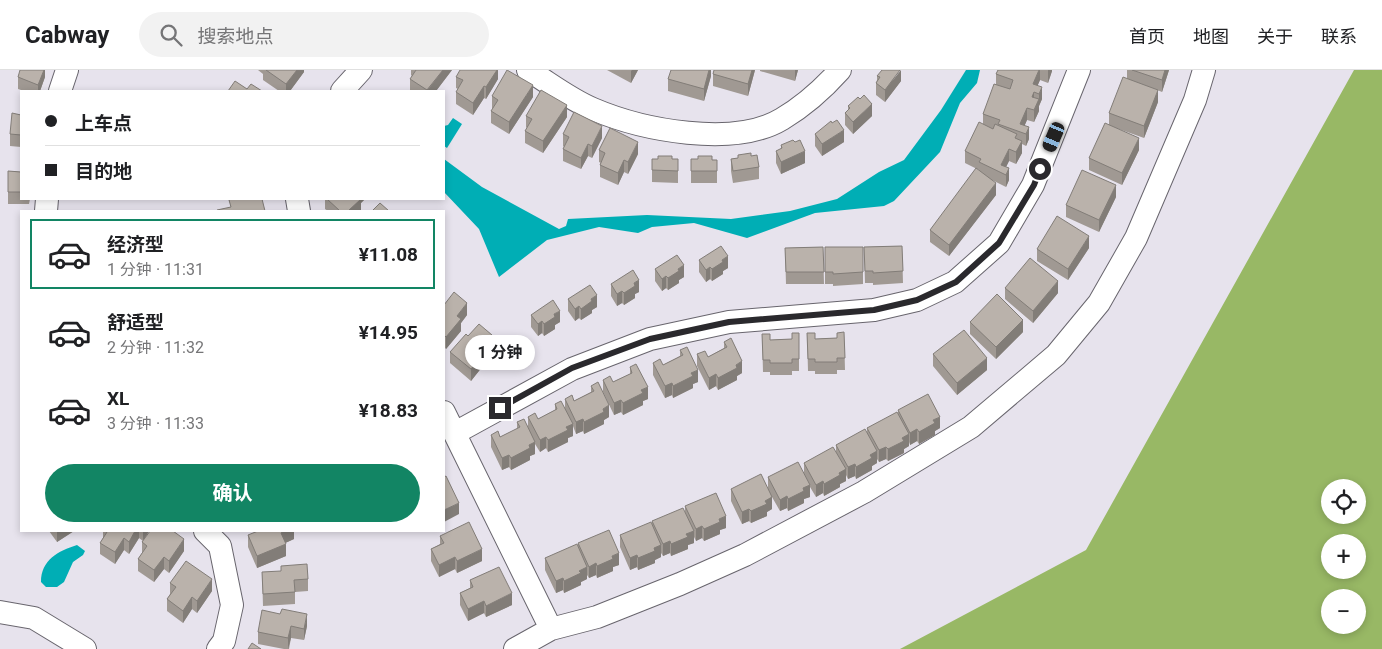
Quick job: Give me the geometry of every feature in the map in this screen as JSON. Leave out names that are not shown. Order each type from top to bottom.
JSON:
[{"type":"street","points":[[60,90],[67,70]]},
{"type":"street","points":[[343,90],[361,70]]},
{"type":"street","points":[[528,70],[593,109],[645,124],[693,134],[744,132],[781,120],[820,91],[840,70]]},
{"type":"street","points":[[454,432],[572,368],[650,339],[729,322],[874,310],[917,300],[956,282],[999,243],[1034,185],[1079,70]]},
{"type":"street","points":[[515,649],[550,629],[597,617],[680,584],[745,555],[864,492],[971,427],[1056,355],[1099,303],[1136,238],[1195,100],[1204,70]]},
{"type":"street","points":[[445,414],[550,629]]},
{"type":"street","points":[[207,532],[220,546],[232,605],[224,642],[218,649]]},
{"type":"street","points":[[0,612],[34,618],[85,649]]},
{"type":"green space","points":[[1354,70],[1382,70],[1382,649],[900,649],[1086,550]]},
{"type":"water","points":[[966,70],[980,70],[977,83],[960,103],[940,152],[894,201],[884,206],[815,213],[747,238],[694,223],[652,227],[638,233],[599,227],[547,240],[499,277],[479,229],[445,193],[445,160],[482,187],[559,229],[566,226],[568,219],[647,215],[731,219],[790,211],[837,199],[879,172],[904,160],[941,110]]},
{"type":"water","points":[[453,118],[462,124],[447,148],[445,147],[445,126],[448,125]]},
{"type":"water","points":[[77,545],[85,551],[83,555],[73,562],[64,582],[57,587],[46,587],[41,582],[47,562],[63,550]]},
{"type":"building","points":[[20,70],[44,70],[38,85],[18,77]]},
{"type":"building","points":[[266,70],[297,70],[286,84]]},
{"type":"building","points":[[416,70],[443,70],[427,90],[410,79]]},
{"type":"building","points":[[460,70],[497,70],[473,103],[456,92],[463,80],[456,77]]},
{"type":"building","points":[[507,70],[533,85],[509,122],[491,111],[498,100],[492,96]]},
{"type":"building","points":[[671,70],[709,70],[704,89],[668,79]]},
{"type":"building","points":[[714,70],[752,70],[748,84],[713,74]]},
{"type":"building","points":[[882,70],[900,70],[885,90],[876,83],[880,77],[877,76]]},
{"type":"building","points":[[998,70],[1039,70],[1033,84],[1042,87],[1039,94],[1034,92],[1032,97],[1039,99],[1034,110],[1027,108],[1020,124],[1029,127],[1026,134],[998,124],[1000,120],[983,114],[994,84],[1010,89],[1013,80],[996,74]]},
{"type":"building","points":[[1132,70],[1165,70],[1162,80]]},
{"type":"building","points":[[1123,77],[1158,90],[1144,126],[1109,113]]},
{"type":"building","points":[[235,81],[247,89],[251,84],[260,90],[229,90]]},
{"type":"building","points":[[541,90],[567,105],[543,141],[525,131],[532,119],[526,116]]},
{"type":"building","points":[[864,95],[872,104],[853,122],[845,113],[850,108],[848,106],[858,97],[860,99]]},
{"type":"building","points":[[574,112],[602,126],[592,146],[588,144],[581,158],[563,149],[569,137],[563,134]]},
{"type":"building","points":[[12,113],[20,115],[20,135],[10,134]]},
{"type":"building","points":[[837,120],[844,130],[822,144],[815,134],[831,121],[832,123]]},
{"type":"building","points":[[979,122],[993,129],[995,124],[1017,134],[1015,138],[1022,141],[1016,152],[1009,149],[1001,165],[1009,168],[1006,175],[979,162],[981,159],[965,151]]},
{"type":"building","points":[[1105,123],[1139,138],[1122,173],[1089,158]]},
{"type":"building","points":[[610,128],[638,142],[628,162],[624,160],[618,173],[600,165],[605,153],[599,150]]},
{"type":"building","points":[[793,140],[795,142],[800,140],[805,151],[781,162],[776,151],[782,148],[781,145]]},
{"type":"building","points":[[751,153],[751,156],[757,155],[759,167],[733,171],[731,159],[738,158],[738,155]]},
{"type":"building","points":[[658,156],[672,156],[672,159],[678,159],[678,171],[652,170],[652,159],[658,159]]},
{"type":"building","points":[[698,156],[712,156],[712,160],[717,160],[717,171],[691,171],[691,159],[698,159]]},
{"type":"building","points":[[976,168],[996,183],[949,245],[930,230]]},
{"type":"building","points":[[1082,170],[1116,185],[1099,220],[1066,205]]},
{"type":"building","points":[[8,171],[20,172],[20,192],[8,192]]},
{"type":"building","points":[[229,200],[262,200],[265,210],[217,210],[231,207]]},
{"type":"building","points":[[328,200],[360,200],[349,210],[339,210]]},
{"type":"building","points":[[380,203],[388,210],[373,210]]},
{"type":"building","points":[[1057,216],[1089,236],[1068,269],[1037,249]]},
{"type":"building","points":[[721,246],[728,256],[722,260],[723,262],[712,269],[710,267],[706,270],[699,260]]},
{"type":"building","points":[[902,246],[903,271],[873,273],[873,271],[865,271],[864,247]]},
{"type":"building","points":[[823,247],[824,272],[786,272],[785,248]]},
{"type":"building","points":[[825,247],[863,247],[863,272],[833,274],[833,272],[825,272]]},
{"type":"building","points":[[677,255],[684,265],[678,269],[679,271],[668,278],[666,276],[662,279],[655,269]]},
{"type":"building","points":[[1030,258],[1058,281],[1033,311],[1005,288]]},
{"type":"building","points":[[633,270],[639,280],[634,283],[635,286],[624,293],[622,291],[617,294],[611,284]]},
{"type":"building","points":[[590,285],[597,295],[581,309],[579,306],[575,309],[568,299]]},
{"type":"building","points":[[454,292],[467,303],[457,316],[461,319],[446,337],[445,336],[445,304]]},
{"type":"building","points":[[997,294],[1023,320],[996,347],[970,322]]},
{"type":"building","points":[[553,300],[560,311],[554,314],[555,317],[544,324],[542,321],[538,324],[531,315]]},
{"type":"building","points":[[479,324],[492,335],[482,347],[486,351],[471,369],[450,352],[466,334],[468,336]]},
{"type":"building","points":[[964,330],[987,358],[957,383],[933,354]]},
{"type":"building","points":[[844,332],[845,358],[837,358],[837,362],[815,362],[815,359],[808,359],[807,333],[815,333],[815,339],[837,338],[837,333]]},
{"type":"building","points":[[792,333],[799,333],[799,359],[792,359],[792,363],[770,363],[770,360],[763,360],[762,334],[770,334],[770,340],[792,339]]},
{"type":"building","points":[[731,338],[742,361],[736,365],[737,368],[718,378],[716,374],[709,378],[697,354],[705,351],[708,357],[727,347],[724,342]]},
{"type":"building","points":[[687,347],[698,370],[691,373],[693,376],[673,386],[672,383],[665,386],[653,363],[660,359],[663,365],[683,355],[680,350]]},
{"type":"building","points":[[636,364],[648,387],[641,390],[643,393],[623,403],[621,400],[614,403],[603,380],[610,376],[613,382],[632,373],[630,367]]},
{"type":"building","points":[[598,382],[609,405],[603,409],[604,412],[584,422],[583,419],[576,422],[565,399],[572,395],[574,401],[594,391],[591,386]]},
{"type":"building","points":[[928,394],[940,417],[933,420],[935,423],[919,432],[917,429],[910,433],[898,410]]},
{"type":"building","points":[[561,401],[573,424],[566,427],[568,430],[548,440],[546,437],[540,440],[528,417],[535,413],[538,419],[557,409],[555,404]]},
{"type":"building","points":[[897,412],[909,434],[902,438],[904,441],[888,449],[886,447],[879,450],[867,428]]},
{"type":"building","points":[[524,419],[535,442],[529,445],[530,448],[511,458],[509,455],[502,458],[491,435],[498,431],[500,437],[520,427],[517,422]]},
{"type":"building","points":[[865,429],[877,451],[870,455],[872,458],[856,467],[855,464],[848,467],[836,445]]},
{"type":"building","points":[[833,447],[846,469],[839,473],[840,475],[824,484],[823,481],[816,485],[804,463]]},
{"type":"building","points":[[798,462],[810,485],[803,488],[804,491],[788,499],[787,496],[780,500],[768,477]]},
{"type":"building","points":[[761,474],[772,497],[765,501],[767,504],[751,511],[749,509],[742,512],[731,489]]},
{"type":"building","points":[[445,476],[459,503],[445,510]]},
{"type":"building","points":[[716,493],[726,516],[719,519],[720,522],[704,529],[702,526],[696,529],[685,506]]},
{"type":"building","points":[[683,508],[694,531],[686,534],[688,537],[671,544],[670,541],[663,544],[652,521]]},
{"type":"building","points":[[469,522],[482,549],[457,561],[455,557],[439,565],[431,549],[444,543],[440,536]]},
{"type":"building","points":[[651,522],[661,545],[654,548],[655,551],[638,558],[637,555],[630,558],[620,535]]},
{"type":"building","points":[[609,530],[619,553],[612,556],[613,559],[597,566],[596,563],[589,567],[578,543]]},
{"type":"building","points":[[107,532],[134,532],[129,542],[124,538],[115,552],[100,543]]},
{"type":"building","points":[[149,532],[174,532],[184,539],[169,561],[164,557],[154,570],[138,559],[147,546],[142,542]]},
{"type":"building","points":[[256,532],[282,532],[281,533],[286,544],[257,556],[248,535]]},
{"type":"building","points":[[577,544],[587,567],[579,571],[581,573],[564,581],[563,578],[556,581],[545,558]]},
{"type":"building","points":[[186,561],[212,579],[197,601],[192,597],[183,611],[167,599],[176,587],[170,583]]},
{"type":"building","points":[[307,564],[308,579],[294,580],[295,592],[263,594],[262,572],[281,571],[281,566]]},
{"type":"building","points":[[499,567],[512,593],[486,606],[484,601],[468,609],[460,593],[473,587],[470,580]]},
{"type":"building","points":[[282,609],[307,614],[304,629],[291,626],[288,638],[258,632],[262,610],[280,614]]},
{"type":"building","points":[[252,643],[261,649],[248,649]]},
{"type":"route","points":[[500,408],[572,368],[650,339],[729,322],[874,310],[917,300],[956,282],[999,243],[1034,185],[1040,169]]}]
